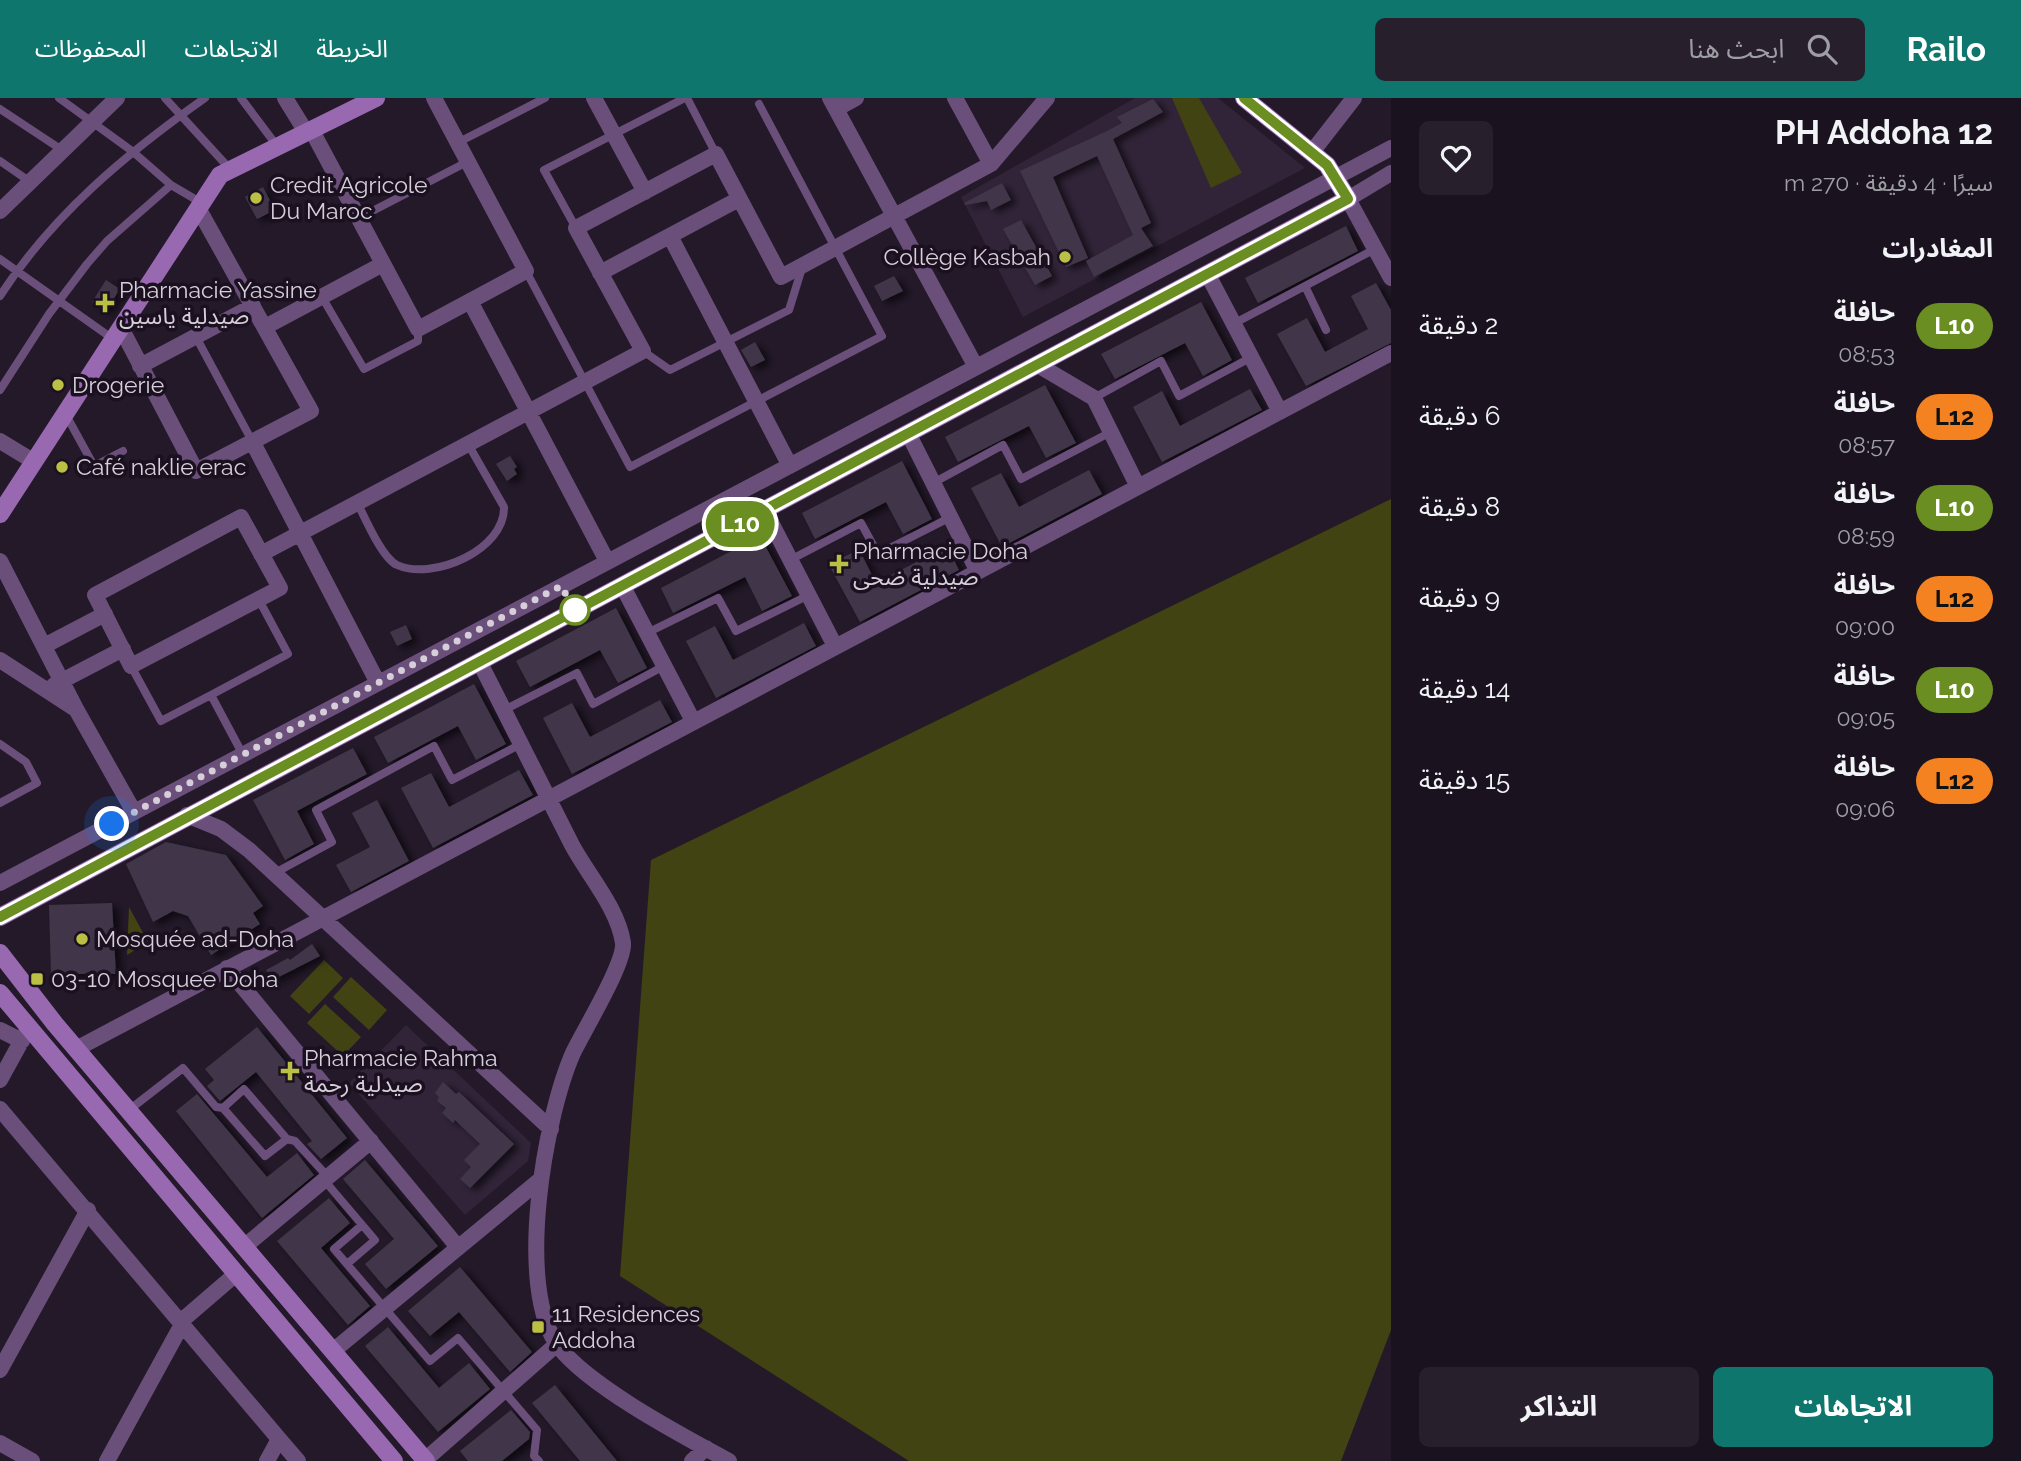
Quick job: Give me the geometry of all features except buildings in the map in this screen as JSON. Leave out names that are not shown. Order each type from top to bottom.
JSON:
[{"type":"street","points":[[0,211],[116,98]]},
{"type":"street","points":[[285,98],[309,131],[418,329],[526,271],[434,98]]},
{"type":"street","points":[[0,514],[220,175],[229,168],[309,131],[352,103],[376,98]]},
{"type":"street","points":[[594,98],[645,192]]},
{"type":"street","points":[[856,98],[833,103],[976,367]]},
{"type":"street","points":[[955,98],[990,164]]},
{"type":"street","points":[[261,554],[643,351],[576,228],[716,154],[781,277],[895,218],[990,164],[1047,98]]},
{"type":"street","points":[[1244,98],[1312,152],[1336,176],[1391,278]]},
{"type":"street","points":[[1312,152],[1354,98]]},
{"type":"street","points":[[0,883],[242,752],[378,683],[1391,148]]},
{"type":"street","points":[[0,916],[1208,275],[1391,173]]},
{"type":"street","points":[[600,273],[739,199]]},
{"type":"street","points":[[117,334],[140,366],[196,471],[311,411],[199,205]]},
{"type":"street","points":[[670,236],[790,466]]},
{"type":"street","points":[[265,327],[383,264]]},
{"type":"street","points":[[1208,275],[1280,412]]},
{"type":"street","points":[[470,301],[607,561]]},
{"type":"street","points":[[140,366],[253,306]]},
{"type":"street","points":[[76,1049],[1137,485],[1391,353]]},
{"type":"street","points":[[1038,365],[1094,398],[1137,485]]},
{"type":"street","points":[[908,433],[977,570]]},
{"type":"street","points":[[0,441],[33,461]]},
{"type":"street","points":[[252,442],[378,683]]},
{"type":"street","points":[[765,511],[835,646]]},
{"type":"street","points":[[242,517],[261,554],[280,588],[131,666],[95,596],[242,517]]},
{"type":"street","points":[[0,561],[61,681],[134,812]]},
{"type":"street","points":[[622,585],[693,721]]},
{"type":"street","points":[[44,646],[106,614]]},
{"type":"street","points":[[45,689],[123,649]]},
{"type":"street","points":[[0,660],[76,709]]},
{"type":"street","points":[[479,660],[610,910],[623,944],[619,962],[572,1057],[559,1092],[540,1180],[539,1273],[547,1324],[556,1345],[587,1374],[729,1461]]},
{"type":"street","points":[[187,816],[221,829],[551,1129]]},
{"type":"street","points":[[0,953],[76,1049],[426,1461],[556,1345]]},
{"type":"street","points":[[227,968],[457,1246]]},
{"type":"street","points":[[0,993],[25,1035],[236,1274],[394,1461]]},
{"type":"street","points":[[0,1030],[25,1035]]},
{"type":"street","points":[[0,1080],[25,1035]]},
{"type":"street","points":[[0,1109],[298,1461]]},
{"type":"street","points":[[245,1246],[371,1141]]},
{"type":"street","points":[[334,1351],[457,1246],[540,1180]]},
{"type":"street","points":[[0,1370],[88,1210]]},
{"type":"street","points":[[107,1461],[186,1317],[236,1274]]},
{"type":"street","points":[[267,1461],[279,1439]]},
{"type":"street","points":[[0,1443],[32,1461]]},
{"type":"street","points":[[692,1461],[706,1448]]},
{"type":"lane","points":[[59,98],[132,151],[170,185],[199,205]]},
{"type":"lane","points":[[165,98],[229,168]]},
{"type":"lane","points":[[0,296],[78,201],[132,151],[205,98]]},
{"type":"lane","points":[[241,98],[276,146]]},
{"type":"lane","points":[[457,143],[545,98]]},
{"type":"lane","points":[[576,228],[544,170],[686,98],[716,154]]},
{"type":"lane","points":[[526,271],[630,467],[882,336],[759,104]]},
{"type":"lane","points":[[0,109],[62,150]]},
{"type":"lane","points":[[0,161],[29,181]]},
{"type":"lane","points":[[359,218],[467,162]]},
{"type":"lane","points":[[0,390],[58,301],[107,241],[170,185]]},
{"type":"lane","points":[[1233,324],[1375,249]]},
{"type":"lane","points":[[0,259],[58,301],[117,334]]},
{"type":"lane","points":[[643,351],[670,370],[789,310],[803,265]]},
{"type":"lane","points":[[1304,286],[1326,330]]},
{"type":"lane","points":[[323,297],[364,369],[418,341],[418,329]]},
{"type":"lane","points":[[196,337],[252,442]]},
{"type":"lane","points":[[1094,398],[1161,361],[1179,396],[1250,358]]},
{"type":"lane","points":[[65,412],[93,466],[123,451]]},
{"type":"lane","points":[[933,483],[1003,445],[1021,479],[1109,433]]},
{"type":"lane","points":[[357,502],[388,559],[397,565],[432,570],[490,542],[504,519],[504,507],[468,443]]},
{"type":"lane","points":[[790,560],[861,523],[878,554],[951,517]]},
{"type":"lane","points":[[647,633],[718,598],[736,631],[809,595]]},
{"type":"lane","points":[[131,666],[161,721],[288,654],[259,600]]},
{"type":"lane","points":[[504,710],[577,673],[593,704],[664,667]]},
{"type":"lane","points":[[211,695],[242,752]]},
{"type":"lane","points":[[0,744],[26,762],[37,783],[0,803]]},
{"type":"lane","points":[[273,874],[332,842],[316,810],[434,746],[452,780],[521,744]]},
{"type":"lane","points":[[128,1110],[183,1068],[216,1107],[223,1108],[265,1156],[287,1139]]},
{"type":"lane","points":[[223,1108],[244,1089],[287,1139],[295,1141],[375,1240],[346,1264]]},
{"type":"lane","points":[[362,1225],[334,1249],[430,1361],[458,1338],[537,1430],[534,1456],[539,1461]]},
{"type":"shaded area","name":"Collège Kasbah","points":[[1135,98],[1218,98],[1305,168],[1023,317],[961,197]]},
{"type":"shaded area","points":[[1172,98],[1199,98],[1242,173],[1211,188]]},
{"type":"shaded area","points":[[1391,499],[1391,1330],[1341,1461],[909,1461],[620,1276],[651,860]]},
{"type":"shaded area","points":[[129,907],[148,942],[127,955]]},
{"type":"shaded area","points":[[324,960],[343,978],[309,1014],[290,996]]},
{"type":"shaded area","points":[[351,977],[387,1010],[369,1030],[333,997]]},
{"type":"shaded area","points":[[325,1004],[361,1037],[343,1056],[307,1023]]},
{"type":"shaded area","points":[[406,1025],[531,1143],[528,1161],[465,1215],[349,1083]]},
{"type":"bus line","name":"L10","points":[[0,917],[256,778],[765,511],[1348,199],[1327,165],[1244,98]]},
{"type":"place","name":"Credit Agricole Du Maroc","points":[[256,198]]},
{"type":"place","name":"Collège Kasbah","points":[[1065,257]]},
{"type":"place","name":"Pharmacie Yassine صيدلية ياسين","points":[[105,303]]},
{"type":"place","name":"Drogerie","points":[[58,385]]},
{"type":"place","name":"Café naklie erac","points":[[62,467]]},
{"type":"place","name":"Pharmacie Doha صيدلية ضحى","points":[[839,564]]},
{"type":"place","name":"Mosquée ad-Doha","points":[[82,939]]},
{"type":"place","name":"03-10 Mosquee Doha","points":[[37,979]]},
{"type":"place","name":"Pharmacie Rahma صيدلية رحمة","points":[[290,1071]]},
{"type":"place","name":"11 Residences Addoha","points":[[538,1327]]},
{"type":"route","points":[[112,824],[242,752],[561,586],[575,610]]}]
